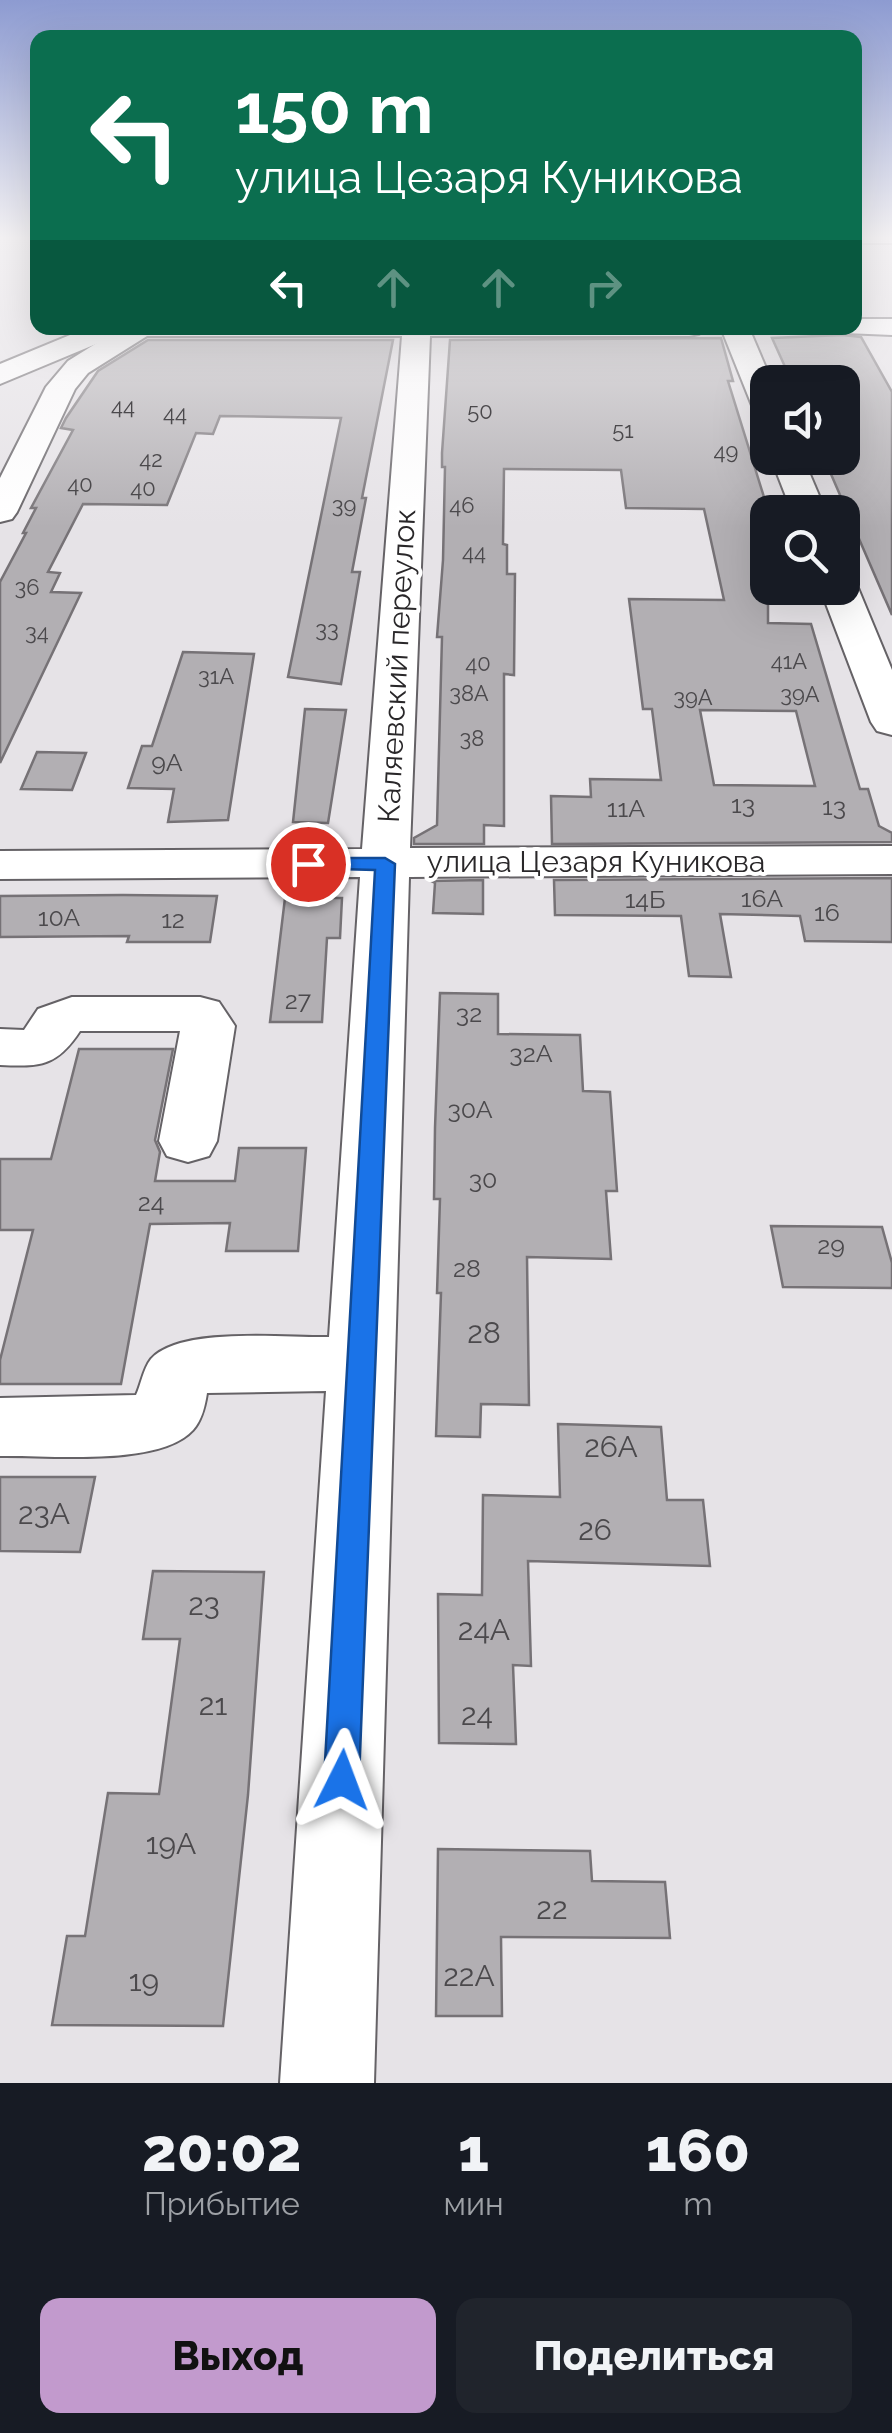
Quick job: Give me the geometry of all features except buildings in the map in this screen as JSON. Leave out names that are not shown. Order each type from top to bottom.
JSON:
[{"type":"street","points":[[0,375],[93,335]]},
{"type":"street","points":[[0,512],[60,387],[78,367],[130,335]]},
{"type":"street","name":"Каляевский переулок","points":[[327,2083],[385,864],[416,335]]},
{"type":"street","points":[[739,335],[751,365]]},
{"type":"street","points":[[846,605],[892,722]]},
{"type":"street","name":"улица Цезаря Куникова","points":[[0,865],[892,860]]},
{"type":"street","points":[[0,1048],[38,1048],[52,1038],[58,1022],[72,1014],[200,1014],[208,1026],[188,1141]]},
{"type":"street","points":[[0,1427],[149,1424],[170,1410],[175,1379],[192,1366],[362,1364]]},
{"type":"route","points":[[308,864],[385,864],[342,1780]]}]
